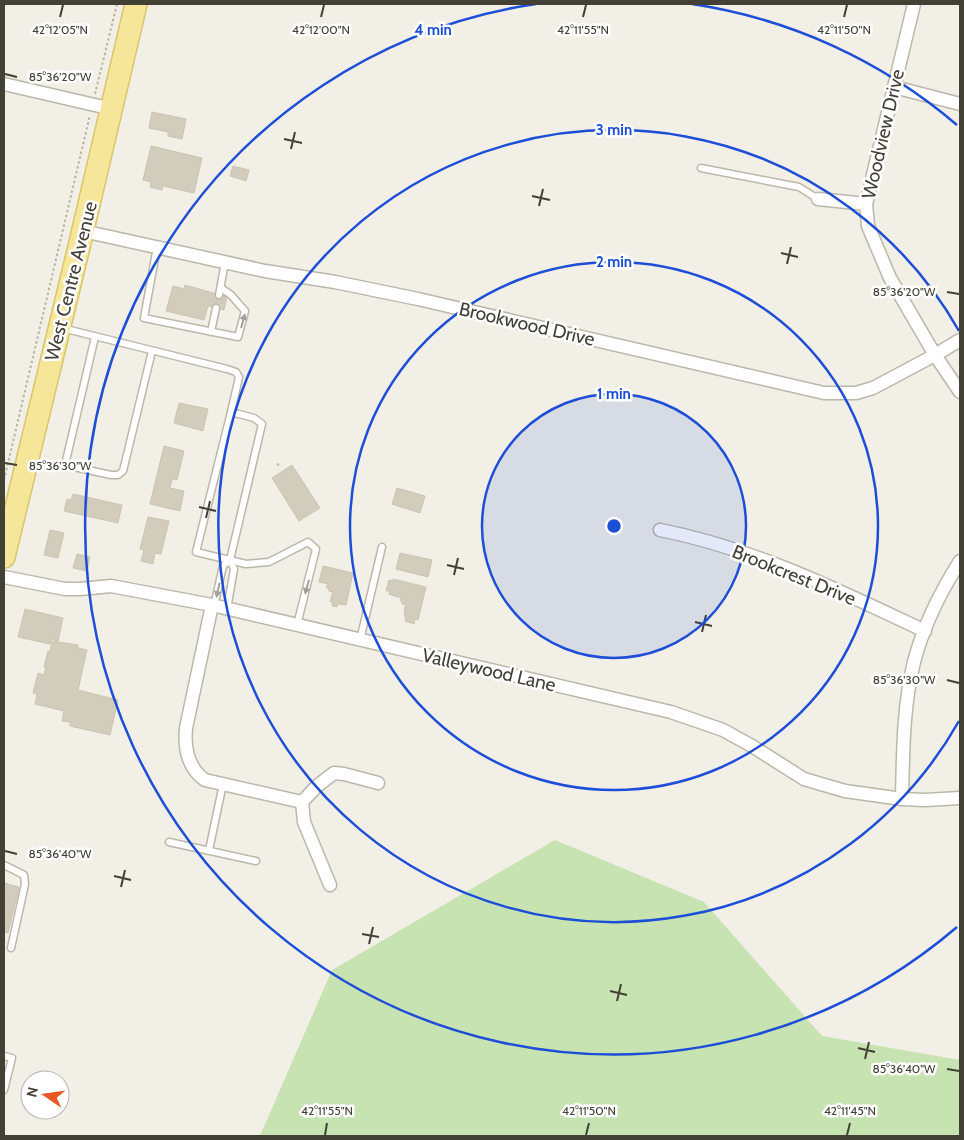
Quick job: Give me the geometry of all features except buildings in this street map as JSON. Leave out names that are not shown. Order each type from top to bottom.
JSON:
[{"type":"main road","name":"West Centre Avenue","points":[[4,557],[83,230],[102,107],[136,4]]},
{"type":"street","name":"Woodview Drive","points":[[914,4],[866,204],[868,226],[890,278],[935,355],[960,392]]},
{"type":"street","points":[[4,84],[102,107]]},
{"type":"street","points":[[894,87],[960,104]]},
{"type":"street","points":[[818,199],[866,204]]},
{"type":"street","name":"Brookwood Drive","points":[[83,230],[225,262],[418,299],[824,393],[856,393],[873,388],[960,340]]},
{"type":"street","name":"Brookcrest Drive","points":[[660,530],[692,536],[766,562],[856,599],[925,631]]},
{"type":"street","points":[[902,799],[907,703],[914,662],[925,631],[949,579],[960,561]]},
{"type":"street","name":"Valleywood Lane","points":[[4,577],[65,589],[111,586],[218,606],[671,712],[723,730],[804,779],[845,791],[902,799],[960,798]]},
{"type":"street","points":[[218,606],[186,728],[184,742],[187,755],[198,775],[205,780],[302,802]]},
{"type":"street","points":[[302,802],[334,773],[378,784]]},
{"type":"street","points":[[302,802],[304,822],[330,885]]},
{"type":"lane","points":[[700,168],[799,187],[818,199]]},
{"type":"lane","points":[[157,247],[144,318],[238,337],[245,311],[231,295],[220,291],[225,262]]},
{"type":"lane","points":[[211,332],[216,308]]},
{"type":"lane","points":[[60,327],[236,372],[239,377],[196,552],[246,564],[269,562],[308,542],[316,548],[297,625]]},
{"type":"lane","points":[[95,337],[65,465],[111,475],[118,475],[124,471],[152,351]]},
{"type":"lane","points":[[218,606],[223,566],[230,560],[262,424],[254,418],[231,412]]},
{"type":"lane","points":[[360,640],[382,547]]},
{"type":"lane","points":[[218,606],[234,568],[230,560]]},
{"type":"lane","points":[[209,850],[223,784]]},
{"type":"lane","points":[[169,842],[256,861]]},
{"type":"lane","points":[[4,866],[24,875],[24,884],[11,948]]},
{"type":"lane","points":[[4,1056],[12,1058],[4,1090]]},
{"type":"path","points":[[4,480],[102,107],[117,4]]},
{"type":"green space","points":[[555,840],[704,902],[822,1036],[960,1060],[960,1136],[260,1136],[332,970]]}]
